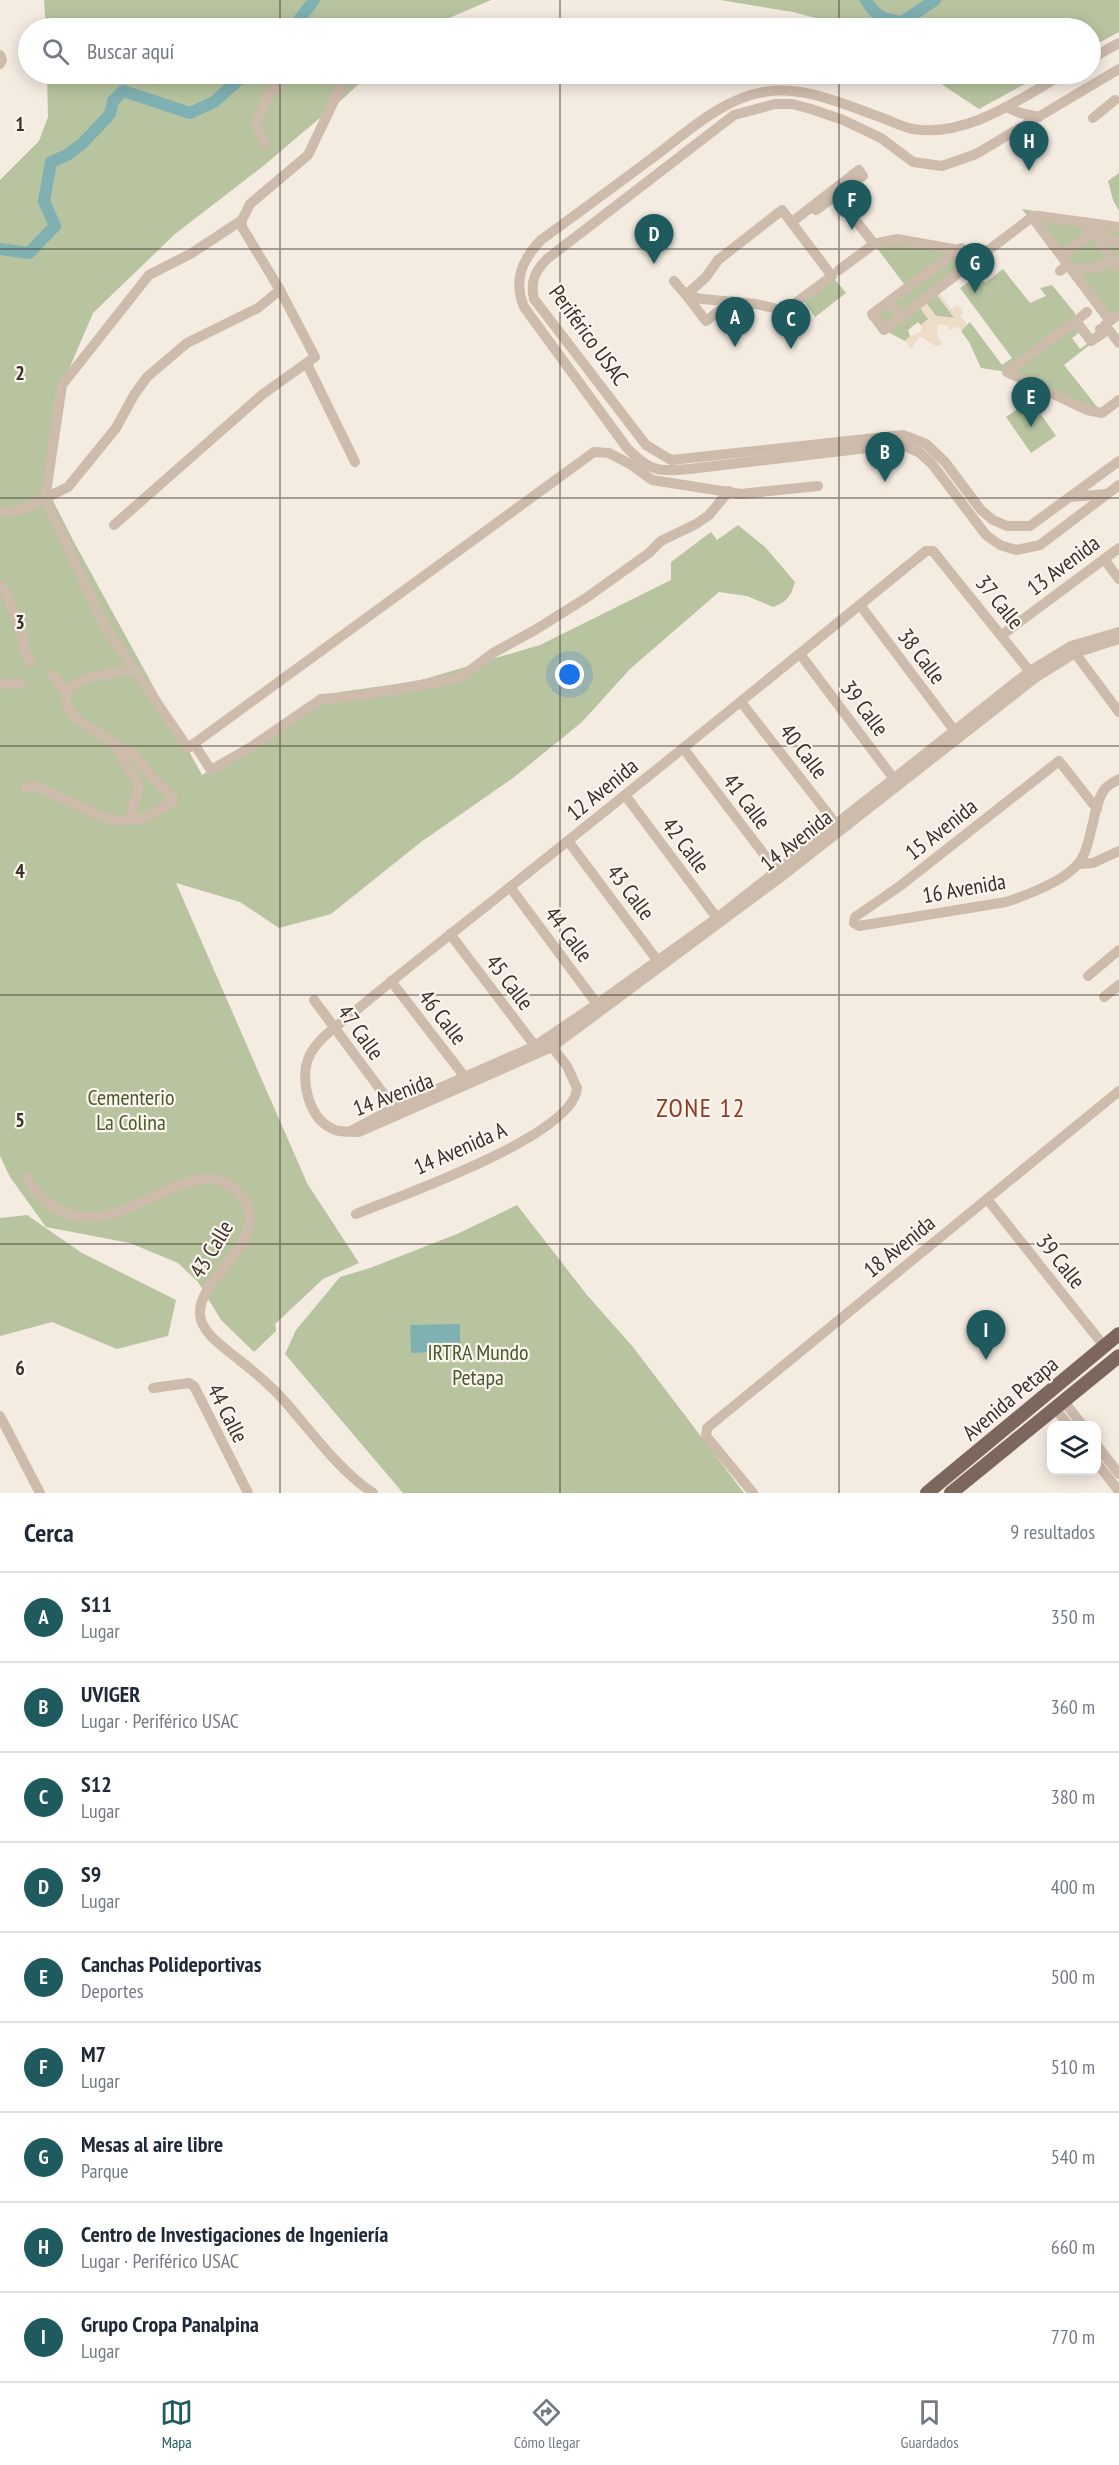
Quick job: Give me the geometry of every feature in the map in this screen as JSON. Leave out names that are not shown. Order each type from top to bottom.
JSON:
[{"type":"main road","name":"Avenida Petapa","points":[[957,1491],[1058,1399],[1104,1346],[1119,1334]]},
{"type":"main road","name":"Avenida Petapa","points":[[927,1493],[1119,1356]]},
{"type":"street","points":[[1101,53],[1119,43]]},
{"type":"street","points":[[0,55],[2,60],[0,64]]},
{"type":"street","points":[[1108,75],[1119,60]]},
{"type":"street","name":"Periférico USAC","points":[[1101,79],[1119,69]]},
{"type":"street","points":[[265,144],[256,124],[270,92],[280,84]]},
{"type":"street","points":[[342,84],[308,155],[250,204],[242,219],[192,253],[149,275],[62,386],[45,499],[104,625],[188,748],[594,452],[609,453],[630,464],[652,480],[741,494],[818,486]]},
{"type":"street","name":"Periférico USAC","points":[[1046,84],[997,112],[949,128],[933,130],[912,129],[803,92],[777,90],[751,94],[738,99],[699,123],[541,240],[525,258],[521,267],[519,287],[525,307],[627,448],[643,464],[663,471],[901,444],[920,453],[932,464],[993,541],[1016,550],[1040,545],[1119,485]]},
{"type":"street","name":"Periférico USAC","points":[[1093,84],[976,154],[942,166],[913,162],[881,138],[843,120],[792,104],[775,104],[734,115],[547,259],[534,277],[534,299],[646,445],[671,460],[903,435],[926,444],[945,462],[981,510],[993,520],[1007,526],[1030,526],[1119,460]]},
{"type":"street","points":[[1093,118],[1115,100]]},
{"type":"street","points":[[1006,107],[1039,117]]},
{"type":"street","points":[[699,123],[726,120]]},
{"type":"street","points":[[792,222],[859,170],[863,176],[816,210]]},
{"type":"street","points":[[620,203],[634,172]]},
{"type":"street","points":[[836,195],[874,244]]},
{"type":"street","points":[[782,210],[832,276],[784,315],[732,301],[702,299],[686,295],[706,277],[718,260],[782,210]]},
{"type":"street","points":[[961,248],[872,314],[884,330],[1032,217],[1083,222],[1119,243]]},
{"type":"street","points":[[1032,217],[1062,255],[1067,269],[1098,304],[1119,343]]},
{"type":"street","points":[[114,525],[262,394],[315,357],[280,290],[242,226],[242,219]]},
{"type":"street","points":[[1062,255],[1096,229],[1119,227]]},
{"type":"street","points":[[1067,269],[1118,265],[1096,229]]},
{"type":"street","points":[[839,270],[874,244],[897,239],[961,248]]},
{"type":"street","points":[[961,248],[970,265]]},
{"type":"street","points":[[980,258],[988,269]]},
{"type":"street","points":[[929,272],[941,287]]},
{"type":"street","points":[[674,281],[706,321],[732,301]]},
{"type":"street","points":[[906,289],[917,304]]},
{"type":"street","points":[[0,512],[23,508],[68,487],[116,428],[147,377],[187,343],[258,308],[280,290]]},
{"type":"street","points":[[889,302],[901,317]]},
{"type":"street","points":[[1098,304],[1007,372],[1087,410],[1102,413],[1119,400]]},
{"type":"street","points":[[1087,312],[1108,322]]},
{"type":"street","points":[[1076,321],[1090,341],[1102,333],[1108,322]]},
{"type":"street","points":[[576,354],[584,388]]},
{"type":"street","points":[[307,364],[355,462]]},
{"type":"street","points":[[609,423],[646,445]]},
{"type":"street","points":[[194,744],[211,770],[251,747],[321,699],[358,696],[460,678],[493,653],[586,598],[649,553],[661,541],[709,515],[729,491]]},
{"type":"street","points":[[1071,497],[1107,494]]},
{"type":"street","name":"13 Avenida","points":[[1002,635],[1119,548]]},
{"type":"street","name":"12 Avenida","points":[[351,1131],[335,1130],[321,1120],[309,1096],[304,1079],[305,1068],[315,1047],[391,981],[510,888],[926,551],[933,551]]},
{"type":"street","name":"37 Calle","points":[[933,551],[1033,675]]},
{"type":"street","points":[[1104,559],[1119,579]]},
{"type":"street","points":[[0,585],[6,593],[23,637],[23,649],[31,663]]},
{"type":"street","name":"38 Calle","points":[[860,605],[954,730]]},
{"type":"street","name":"14 Avenida","points":[[396,1112],[537,1049],[597,1004],[659,963],[1071,646],[1119,632]]},
{"type":"street","name":"14 Avenida","points":[[351,1131],[360,1132],[464,1076],[537,1049],[552,1047],[778,873],[836,824],[896,782],[954,730],[1033,675],[1075,653],[1119,639]]},
{"type":"street","points":[[1075,653],[1119,712]]},
{"type":"street","name":"39 Calle","points":[[800,654],[896,782]]},
{"type":"street","points":[[25,788],[36,786],[105,818],[129,820],[144,818],[173,802],[172,797],[147,771],[141,760],[130,755],[115,742],[76,717],[66,705],[67,692],[71,686],[84,680],[134,669]]},
{"type":"street","points":[[52,675],[67,692]]},
{"type":"street","points":[[0,684],[21,683]]},
{"type":"street","name":"40 Calle","points":[[741,702],[836,824]]},
{"type":"street","points":[[115,742],[116,749],[139,784],[129,820]]},
{"type":"street","name":"41 Calle","points":[[683,748],[778,873]]},
{"type":"street","name":"15 Avenida","points":[[859,926],[854,923],[855,917],[900,886],[1059,761],[1097,809]]},
{"type":"street","points":[[1079,864],[1103,791],[1119,779]]},
{"type":"street","name":"42 Calle","points":[[625,795],[717,918]]},
{"type":"street","name":"43 Calle","points":[[568,841],[659,963]]},
{"type":"street","name":"16 Avenida","points":[[859,926],[1006,902],[1042,887],[1068,873],[1079,864],[1093,863],[1119,851]]},
{"type":"street","name":"44 Calle","points":[[510,888],[597,1004]]},
{"type":"street","name":"45 Calle","points":[[450,934],[537,1049]]},
{"type":"street","points":[[1088,976],[1119,950]]},
{"type":"street","name":"46 Calle","points":[[391,981],[464,1076]]},
{"type":"street","points":[[1104,997],[1119,985]]},
{"type":"street","name":"47 Calle","points":[[314,1000],[396,1112]]},
{"type":"street","name":"14 Avenida A","points":[[356,1214],[502,1153],[562,1116],[572,1105],[577,1093],[576,1082],[552,1047]]},
{"type":"street","name":"18 Avenida","points":[[753,1493],[705,1432],[712,1424],[1119,1091]]},
{"type":"street","name":"43 Calle","points":[[27,1178],[30,1184],[54,1207],[65,1213],[88,1218],[115,1214],[200,1179],[218,1180],[237,1191],[250,1217],[249,1228],[239,1248],[203,1299],[200,1315],[203,1323],[215,1340],[270,1385],[328,1452],[373,1493]]},
{"type":"street","name":"39 Calle","points":[[987,1199],[1104,1346]]},
{"type":"street","name":"44 Calle","points":[[153,1388],[189,1383],[194,1386],[248,1493]]},
{"type":"street","points":[[1058,1399],[1067,1421]]},
{"type":"street","points":[[1058,1399],[1079,1421]]},
{"type":"street","points":[[0,1416],[40,1493]]},
{"type":"street","points":[[1101,1451],[1119,1474]]},
{"type":"street","points":[[1101,1468],[1119,1491]]},
{"type":"green space","points":[[44,0],[491,0],[449,18],[45,18]]},
{"type":"green space","points":[[720,0],[1119,0],[1119,32],[1101,42],[1101,18],[816,18]]},
{"type":"green space","name":"Cementerio La Colina","points":[[47,84],[359,84],[262,167],[175,234],[93,313],[54,404],[47,489],[202,775],[340,692],[418,681],[540,645],[671,580],[671,562],[711,532],[717,540],[738,525],[765,547],[795,582],[788,598],[773,607],[747,596],[719,592],[630,669],[582,722],[513,778],[421,842],[331,914],[279,928],[240,902],[176,883],[307,1183],[359,1263],[323,1279],[275,1324],[276,1331],[254,1352],[221,1320],[198,1282],[178,1263],[130,1243],[46,1227],[10,1177],[0,1156],[0,180],[39,141],[48,117]]},
{"type":"green space","points":[[941,84],[1025,84],[979,109]]},
{"type":"green space","points":[[1119,173],[1119,211],[1113,200],[1108,181]]},
{"type":"green space","points":[[1022,209],[1119,225],[1119,314],[1110,321]]},
{"type":"green space","points":[[897,239],[958,250],[970,265],[935,291],[955,318],[936,316],[924,300],[929,319],[921,325],[918,322],[908,330],[910,336],[905,341],[884,330],[872,314],[907,288],[874,244]]},
{"type":"green space","points":[[1003,269],[1030,303],[1046,296],[1040,288],[1052,285],[1075,313],[1080,332],[1072,338],[1080,349],[1091,341],[1092,343],[1064,365],[1102,413],[1007,372],[981,368],[969,342],[961,331],[970,322],[1002,365],[1012,358],[960,288],[979,275],[985,283]]},
{"type":"green space","points":[[832,276],[846,293],[815,317],[802,299]]},
{"type":"green space","points":[[1031,400],[1056,436],[1031,453],[1006,417]]},
{"type":"green space","name":"IRTRA Mundo Petapa","points":[[517,1205],[587,1295],[633,1347],[744,1493],[403,1493],[285,1354],[296,1330],[340,1277],[370,1268],[457,1234]]},
{"type":"green space","points":[[27,1215],[82,1253],[176,1300],[168,1336],[117,1349],[52,1322],[0,1336],[0,1218]]},
{"type":"shaded area","points":[[937,290],[951,309],[958,305],[963,312],[960,315],[967,324],[961,331],[958,326],[949,331],[948,326],[938,324],[937,335],[943,344],[936,346],[920,336],[911,349],[905,341],[910,336],[921,332],[921,325],[928,319],[917,304],[923,300],[936,316],[954,318],[934,291]]},
{"type":"water","points":[[460,1324],[460,1351],[411,1353],[410,1325]]},
{"type":"waterway","points":[[300,18],[314,0]]},
{"type":"waterway","points":[[866,0],[873,10],[886,18]]},
{"type":"waterway","points":[[908,18],[935,0]]},
{"type":"waterway","points":[[0,249],[29,253],[55,226],[44,201],[51,162],[67,155],[83,143],[110,114],[113,101],[123,91],[190,113],[214,102],[234,84]]},
{"type":"place","name":"Centro de Investigaciones de Ingeniería","points":[[1029,171]]},
{"type":"place","name":"M7","points":[[852,230]]},
{"type":"place","name":"S9","points":[[654,264]]},
{"type":"place","name":"Mesas al aire libre","points":[[975,293]]},
{"type":"place","name":"S11","points":[[735,347]]},
{"type":"place","name":"S12","points":[[791,349]]},
{"type":"place","name":"Canchas Polideportivas","points":[[1031,427]]},
{"type":"place","name":"UVIGER","points":[[885,482]]},
{"type":"place","name":"Grupo Cropa Panalpina","points":[[986,1360]]},
{"type":"district","name":"ZONE 12","points":[[701,1107]]}]
